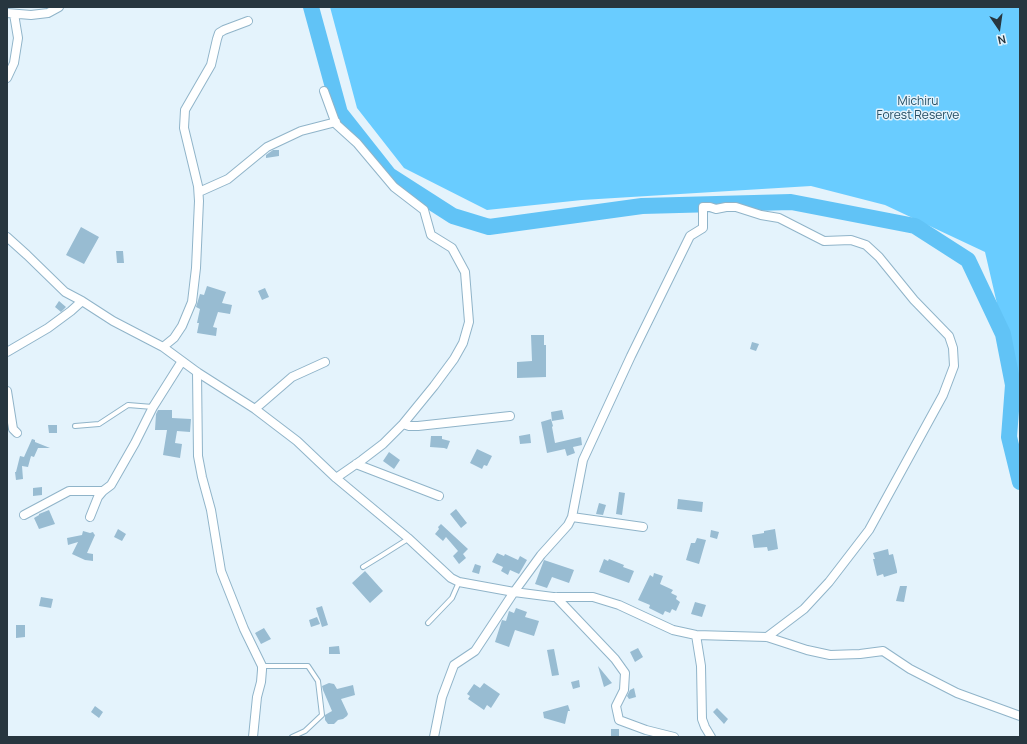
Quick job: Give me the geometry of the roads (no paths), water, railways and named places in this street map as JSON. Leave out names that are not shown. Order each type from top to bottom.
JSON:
[{"type":"street","points":[[7,78],[14,63],[18,38],[11,13],[31,15],[48,13],[59,7]]},
{"type":"street","points":[[163,347],[174,338],[182,326],[192,302],[196,268],[199,192],[184,128],[185,110],[211,65],[219,33],[248,21]]},
{"type":"street","points":[[324,91],[336,124],[357,143],[394,187],[424,210],[431,235],[452,248],[465,272],[469,322],[463,343],[454,359],[434,386],[402,424],[383,444],[336,478]]},
{"type":"street","points":[[199,192],[228,179],[267,147],[302,131],[336,122]]},
{"type":"street","points":[[434,737],[442,697],[454,665],[475,651],[514,592],[541,555],[568,524],[572,517],[583,460],[631,356],[690,236],[703,228],[703,207],[716,209],[736,207],[761,215],[779,218],[824,241],[851,240],[866,245],[879,257],[914,300],[948,336],[953,348],[954,366],[943,395],[869,530],[829,582],[804,609],[767,637]]},
{"type":"street","points":[[7,237],[27,254],[66,292],[113,321],[163,347],[197,372],[255,409],[297,441],[336,478],[408,538],[451,578],[459,582],[514,592],[556,597],[593,597],[620,605],[673,630],[696,635],[767,637],[807,650],[830,655],[883,652],[910,669],[957,693],[1020,716]]},
{"type":"street","points":[[7,352],[48,328],[82,301]]},
{"type":"street","points":[[90,517],[98,497],[111,485],[135,443],[152,407],[182,361]]},
{"type":"street","points":[[255,409],[292,378],[325,362]]},
{"type":"street","points":[[197,372],[198,456],[211,510],[221,571],[244,629],[262,666],[253,737]]},
{"type":"street","points":[[7,391],[13,428],[17,433]]},
{"type":"street","points":[[402,424],[418,426],[510,416]]},
{"type":"street","points":[[356,464],[439,496]]},
{"type":"street","points":[[24,516],[69,491],[103,491]]},
{"type":"street","points":[[572,517],[643,527]]},
{"type":"street","points":[[556,597],[615,659],[625,673],[624,690],[616,706],[618,720],[646,730],[674,737]]},
{"type":"street","points":[[696,635],[702,666],[702,719],[711,737]]},
{"type":"lane","points":[[75,426],[99,424],[128,405],[152,407]]},
{"type":"lane","points":[[362,567],[408,538]]},
{"type":"lane","points":[[428,623],[452,598],[459,582]]},
{"type":"lane","points":[[262,666],[308,666],[318,681],[322,715],[305,731],[292,737]]},
{"type":"waterway","points":[[311,7],[340,113],[389,175],[453,216],[489,227],[642,206],[791,202],[915,226],[968,260],[1003,334],[1013,385],[1009,437],[1020,482]]},
{"type":"park label","name":"Michiru Forest Reserve","points":[[918,109]]}]
